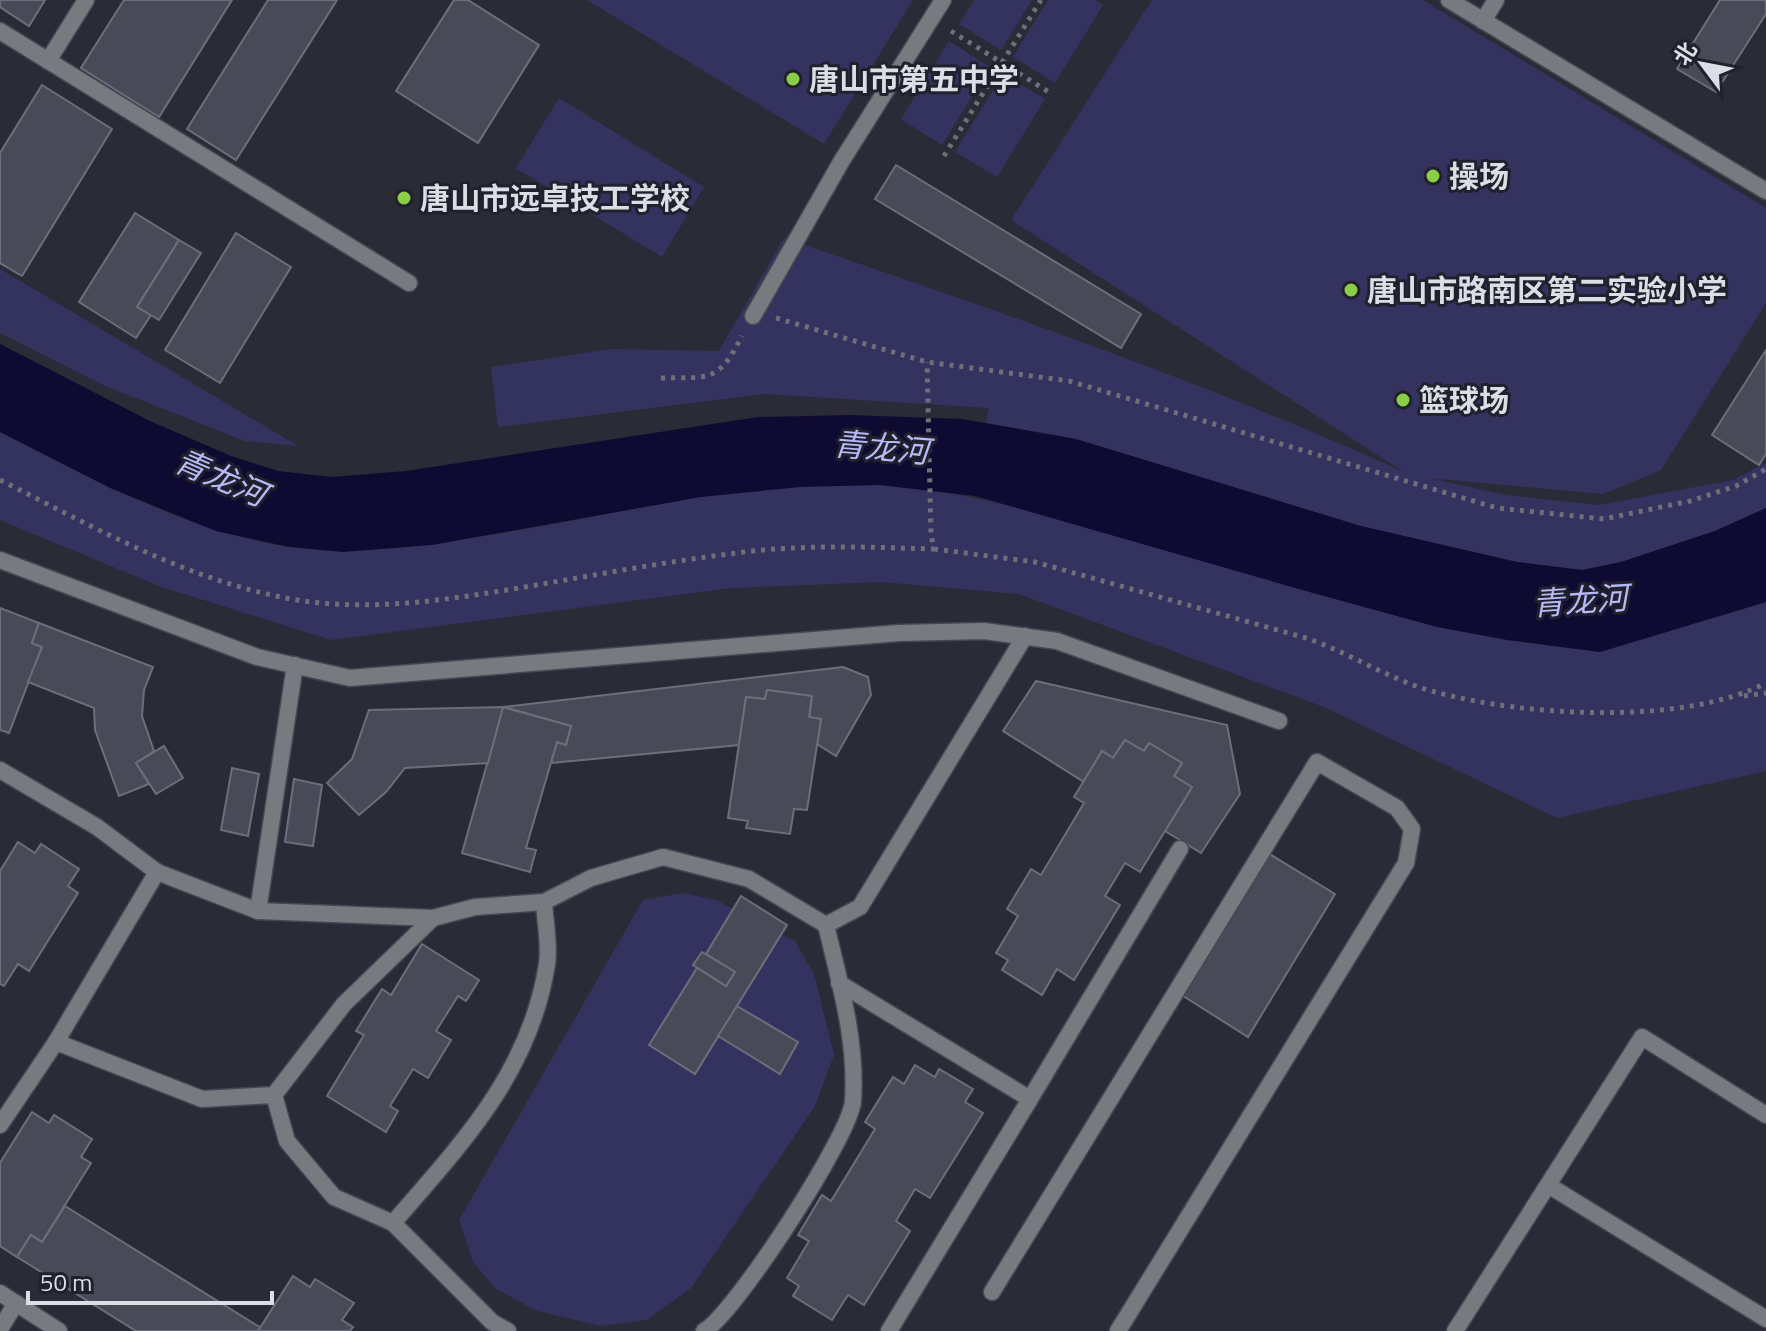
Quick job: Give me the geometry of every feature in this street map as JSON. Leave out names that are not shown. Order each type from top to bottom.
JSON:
[{"type":"street","points":[[48,61],[86,0]]},
{"type":"street","points":[[753,316],[841,162],[943,0]]},
{"type":"street","points":[[1449,0],[1766,191]]},
{"type":"street","points":[[1483,21],[1496,0]]},
{"type":"street","points":[[0,31],[409,283]]},
{"type":"street","points":[[0,560],[257,657],[350,678],[899,633],[984,631],[1057,641],[1279,721]]},
{"type":"street","points":[[826,925],[860,907],[1025,636]]},
{"type":"street","points":[[258,911],[295,665]]},
{"type":"street","points":[[992,1292],[1317,762],[1397,808],[1412,829],[1406,863],[1118,1331]]},
{"type":"street","points":[[0,770],[97,827],[157,872],[258,911],[433,918],[475,907],[544,902],[591,878],[663,857],[749,879],[826,925],[852,1037],[853,1105],[818,1175],[764,1259],[710,1330]]},
{"type":"street","points":[[889,1331],[1180,849]]},
{"type":"street","points":[[0,1125],[56,1042],[157,872]]},
{"type":"street","points":[[393,1223],[479,1123],[521,1055],[547,962],[544,902]]},
{"type":"street","points":[[56,1042],[202,1099],[274,1095],[344,1004],[433,918]]},
{"type":"street","points":[[839,983],[1030,1099]]},
{"type":"street","points":[[1455,1331],[1642,1037],[1766,1115]]},
{"type":"street","points":[[274,1095],[287,1141],[334,1197],[393,1223],[489,1326],[508,1331]]},
{"type":"street","points":[[1548,1185],[1766,1319]]},
{"type":"street","points":[[0,1293],[59,1331]]},
{"type":"street","points":[[0,1329],[16,1303]]},
{"type":"path","points":[[944,156],[1041,0]]},
{"type":"path","points":[[946,28],[1052,94]]},
{"type":"path","points":[[661,378],[711,377],[729,361],[753,316],[789,320],[927,362],[1069,381],[1497,508],[1604,519],[1647,513],[1736,486],[1766,469]]},
{"type":"path","points":[[927,362],[931,535],[934,549]]},
{"type":"path","points":[[0,480],[142,551],[232,586],[294,599],[355,606],[421,604],[730,553],[817,546],[934,549],[1035,562],[1306,638],[1342,650],[1399,680],[1492,705],[1575,711],[1670,710],[1766,693]]},
{"type":"path","points":[[1739,697],[1766,683]]},
{"type":"shaded area","name":"唐山市第五中学","points":[[587,0],[913,0],[824,144]]},
{"type":"shaded area","points":[[974,0],[1032,0],[1001,50],[959,24]]},
{"type":"shaded area","points":[[1048,0],[1095,0],[1103,5],[1055,83],[1013,57]]},
{"type":"shaded area","name":"唐山市路南区第二实验小学","points":[[1152,0],[1423,0],[1766,208],[1766,303],[1661,470],[1603,494],[1429,478],[1506,495],[1599,505],[1733,480],[1766,463],[1766,508],[1715,531],[1621,562],[1582,570],[1517,562],[1360,526],[1076,439],[986,423],[989,408],[765,394],[498,427],[491,367],[611,349],[719,351],[784,238],[1019,319],[1174,377],[1404,472],[1011,220]]},
{"type":"shaded area","points":[[949,41],[990,67],[942,145],[901,119]]},
{"type":"shaded area","points":[[1003,74],[1045,99],[997,177],[955,152]]},
{"type":"shaded area","points":[[559,98],[704,187],[662,257],[516,168]]},
{"type":"shaded area","points":[[0,269],[298,446],[245,441],[105,386],[0,333]]},
{"type":"shaded area","points":[[0,432],[105,485],[177,516],[251,540],[315,550],[365,550],[440,543],[733,492],[832,484],[881,485],[948,493],[1014,507],[1437,627],[1600,652],[1766,602],[1766,771],[1557,818],[1324,707],[1019,594],[882,582],[731,588],[331,640],[159,586],[0,520]]},
{"type":"shaded area","points":[[683,893],[716,900],[795,941],[814,974],[834,1055],[815,1106],[691,1288],[647,1320],[601,1326],[537,1311],[496,1289],[473,1262],[459,1220],[643,900]]},
{"type":"water","name":"青龙河","points":[[0,344],[150,421],[231,456],[278,471],[332,477],[406,471],[758,417],[850,415],[962,419],[1076,439],[1361,526],[1517,562],[1582,570],[1621,562],[1715,531],[1766,508],[1766,602],[1600,652],[1507,640],[1437,627],[975,496],[879,485],[800,487],[701,497],[432,545],[343,552],[289,547],[216,531],[110,488],[0,432]]},
{"type":"building","points":[[0,0],[45,0],[29,26],[0,7]]},
{"type":"building","points":[[124,0],[232,0],[159,117],[81,68]]},
{"type":"building","points":[[268,0],[337,0],[236,160],[187,129]]},
{"type":"building","points":[[454,0],[468,0],[539,45],[478,143],[396,91]]},
{"type":"building","points":[[1720,0],[1766,0],[1766,14],[1716,92],[1677,69]]},
{"type":"building","points":[[42,85],[112,129],[22,276],[0,263],[0,153]]},
{"type":"building","points":[[896,165],[1141,314],[1121,348],[875,199]]},
{"type":"building","points":[[135,213],[179,240],[137,307],[151,315],[136,338],[79,302]]},
{"type":"building","points":[[236,233],[291,267],[220,383],[165,350]]},
{"type":"building","points":[[179,240],[201,253],[159,320],[137,307]]},
{"type":"building","points":[[1766,350],[1766,454],[1759,465],[1712,435]]},
{"type":"building","points":[[0,608],[39,623],[32,643],[42,647],[9,733],[0,730]]},
{"type":"building","points":[[39,623],[153,667],[144,690],[142,716],[154,751],[136,763],[149,784],[119,796],[95,730],[94,708],[28,682],[42,647],[32,643]]},
{"type":"building","points":[[843,667],[868,677],[871,695],[836,756],[817,744],[821,719],[809,717],[812,696],[767,690],[765,699],[746,697],[739,745],[551,763],[557,742],[566,745],[571,726],[503,707]]},
{"type":"building","points":[[1036,681],[1227,725],[1240,794],[1201,853],[1165,831],[1192,787],[1174,776],[1182,763],[1149,743],[1144,751],[1125,740],[1113,758],[1102,751],[1084,782],[1003,731]]},
{"type":"building","points":[[767,690],[812,696],[809,717],[821,719],[807,810],[794,809],[790,834],[746,828],[748,821],[728,818],[746,697],[765,699]]},
{"type":"building","points":[[503,707],[571,726],[566,745],[557,742],[526,848],[536,850],[530,872],[462,853]]},
{"type":"building","points":[[503,707],[488,763],[405,768],[386,792],[359,815],[327,783],[352,759],[369,710]]},
{"type":"building","points":[[1125,740],[1144,751],[1149,743],[1182,763],[1174,776],[1192,787],[1140,872],[1125,863],[1105,896],[1120,905],[1074,980],[1057,969],[1042,995],[1002,970],[1008,960],[996,953],[1018,916],[1007,909],[1031,869],[1041,875],[1084,803],[1074,797],[1102,751],[1113,758]]},
{"type":"building","points":[[164,746],[183,778],[156,794],[136,763]]},
{"type":"building","points":[[232,768],[259,774],[248,836],[221,830]]},
{"type":"building","points":[[294,779],[322,785],[313,846],[285,842]]},
{"type":"building","points":[[18,842],[35,853],[41,844],[79,869],[68,886],[78,893],[29,971],[18,964],[4,986],[0,984],[0,871]]},
{"type":"building","points":[[1268,853],[1335,894],[1248,1037],[1180,994]]},
{"type":"building","points":[[741,896],[787,925],[695,1074],[649,1045],[697,968],[726,986],[735,972],[706,954]]},
{"type":"building","points":[[422,944],[479,980],[466,1001],[458,996],[436,1031],[451,1040],[428,1078],[413,1069],[390,1106],[398,1111],[386,1132],[327,1096],[364,1035],[356,1031],[382,989],[391,995]]},
{"type":"building","points":[[702,952],[735,972],[726,986],[693,965]]},
{"type":"building","points":[[737,1006],[798,1042],[780,1074],[718,1036]]},
{"type":"building","points":[[915,1065],[935,1077],[939,1069],[973,1089],[965,1102],[983,1113],[930,1198],[915,1189],[896,1221],[910,1231],[864,1305],[848,1295],[832,1320],[793,1296],[799,1286],[787,1278],[809,1241],[798,1235],[822,1195],[831,1201],[875,1129],[865,1122],[893,1077],[904,1084]]},
{"type":"building","points":[[32,1112],[49,1123],[54,1115],[92,1139],[81,1157],[91,1163],[42,1242],[31,1235],[17,1257],[0,1246],[0,1163]]},
{"type":"building","points":[[65,1206],[261,1328],[258,1331],[136,1331],[17,1257],[31,1235],[42,1242]]},
{"type":"building","points":[[293,1276],[310,1287],[315,1279],[354,1303],[342,1320],[353,1327],[350,1331],[258,1331]]},
{"type":"place","name":"唐山市第五中学","points":[[793,79]]},
{"type":"place","name":"操场","points":[[1433,176]]},
{"type":"place","name":"唐山市远卓技工学校","points":[[404,198]]},
{"type":"place","name":"唐山市路南区第二实验小学","points":[[1351,290]]},
{"type":"place","name":"篮球场","points":[[1403,400]]}]
